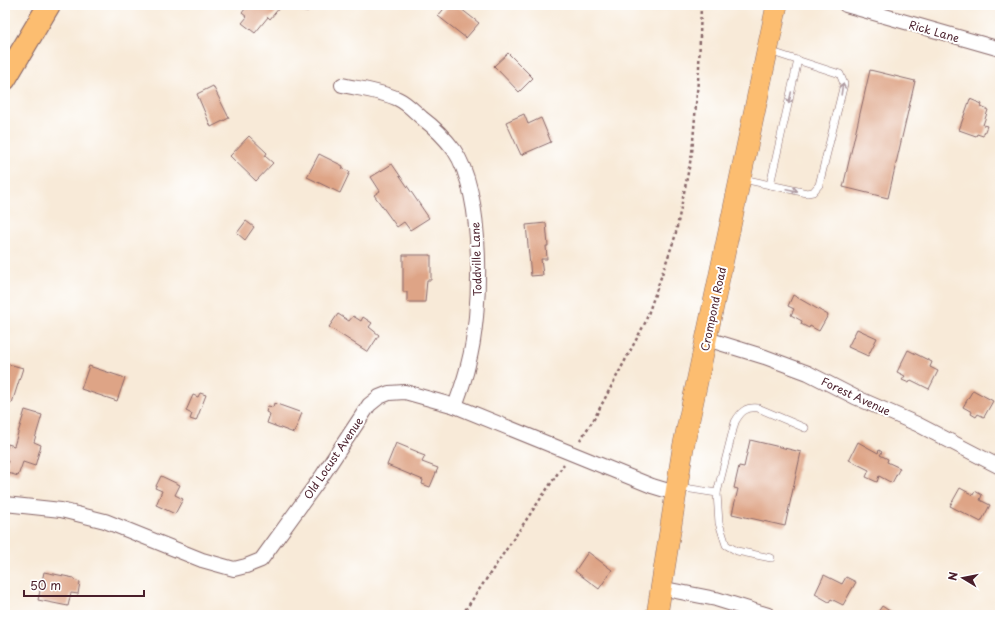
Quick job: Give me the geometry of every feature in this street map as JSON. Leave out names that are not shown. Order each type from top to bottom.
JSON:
[{"type":"highway","points":[[5,79],[49,5]]},
{"type":"main road","name":"Crompond Road","points":[[657,615],[675,490],[777,5]]},
{"type":"street","name":"Rick Lane","points":[[846,5],[1000,49]]},
{"type":"street","name":"Toddville Lane","points":[[342,85],[372,91],[400,99],[434,128],[454,151],[467,181],[473,209],[478,252],[477,309],[469,364],[455,406]]},
{"type":"street","name":"Forest Avenue","points":[[707,339],[765,357],[808,373],[855,397],[917,424],[1000,468]]},
{"type":"street","name":"Old Locust Avenue","points":[[5,504],[61,510],[97,519],[137,532],[202,560],[234,568],[246,566],[261,560],[322,476],[369,405],[379,397],[389,393],[405,392],[455,406],[572,452],[652,486],[675,490]]},
{"type":"street","points":[[660,588],[716,599],[768,615]]},
{"type":"lane","points":[[740,178],[807,193],[813,192],[819,185],[844,84],[840,74],[767,50]]},
{"type":"lane","points":[[770,185],[798,60]]},
{"type":"lane","points":[[771,558],[737,551],[726,545],[719,523],[717,493],[735,422],[741,411],[750,407],[758,408],[805,428]]},
{"type":"lane","points":[[675,490],[717,493]]},
{"type":"path","points":[[462,615],[594,419],[645,323],[675,237],[692,154],[699,68],[701,5]]},
{"type":"building","points":[[248,5],[278,5],[280,7],[270,19],[268,17],[255,33],[242,23],[247,17],[242,13]]},
{"type":"building","points":[[303,5],[326,5],[304,12]]},
{"type":"building","points":[[447,5],[456,5],[479,23],[466,38],[438,16]]},
{"type":"building","points":[[508,53],[533,78],[519,92],[494,66]]},
{"type":"building","points":[[870,70],[915,81],[888,198],[843,187]]},
{"type":"building","points":[[213,86],[229,118],[211,127],[197,94]]},
{"type":"building","points":[[970,99],[982,104],[981,107],[988,110],[983,125],[987,126],[983,136],[977,134],[976,136],[959,130]]},
{"type":"building","points":[[524,114],[528,124],[541,118],[551,142],[521,155],[506,122]]},
{"type":"building","points":[[249,136],[267,153],[265,156],[273,163],[256,181],[230,156]]},
{"type":"building","points":[[319,154],[343,166],[342,168],[350,172],[340,193],[307,177]]},
{"type":"building","points":[[392,164],[429,218],[410,230],[404,222],[397,227],[374,195],[380,191],[371,177]]},
{"type":"building","points":[[246,221],[254,227],[245,240],[237,233]]},
{"type":"building","points":[[546,223],[548,246],[546,246],[547,259],[541,259],[543,275],[531,276],[526,225]]},
{"type":"building","points":[[403,255],[431,255],[431,280],[427,280],[425,302],[407,302],[407,292],[403,292]]},
{"type":"building","points":[[793,295],[828,315],[819,331],[810,326],[809,328],[801,324],[802,321],[791,315],[794,309],[788,306]]},
{"type":"building","points":[[338,314],[349,321],[353,316],[361,321],[363,317],[372,323],[369,327],[379,335],[368,352],[329,327]]},
{"type":"building","points":[[857,329],[877,338],[868,356],[848,347]]},
{"type":"building","points":[[908,350],[932,362],[930,367],[938,371],[929,389],[911,380],[909,383],[902,380],[905,376],[897,372]]},
{"type":"building","points":[[5,363],[23,368],[12,403],[5,401]]},
{"type":"building","points":[[89,366],[125,378],[117,401],[81,389]]},
{"type":"building","points":[[973,390],[993,401],[984,417],[978,414],[976,417],[971,414],[972,412],[963,407]]},
{"type":"building","points":[[200,393],[206,395],[196,421],[190,419],[192,414],[186,411],[193,395],[198,397]]},
{"type":"building","points":[[274,403],[302,413],[294,433],[267,423],[270,414],[266,412],[268,406],[273,407]]},
{"type":"building","points":[[25,410],[42,415],[34,442],[41,445],[35,466],[23,462],[18,476],[5,472],[8,461],[5,460],[5,454],[8,444],[14,446]]},
{"type":"building","points":[[750,440],[801,452],[785,526],[732,514],[738,489],[734,488],[739,466],[744,467]]},
{"type":"building","points":[[858,442],[878,453],[879,450],[882,452],[880,455],[888,459],[887,462],[900,468],[892,483],[879,476],[877,482],[866,477],[869,470],[849,460]]},
{"type":"building","points":[[396,443],[425,456],[422,462],[438,468],[430,487],[422,484],[423,480],[387,465]]},
{"type":"building","points":[[161,476],[180,485],[175,495],[183,499],[175,514],[156,505],[162,491],[155,488]]},
{"type":"building","points":[[960,488],[973,495],[975,491],[982,495],[980,500],[990,505],[981,522],[950,506]]},
{"type":"building","points":[[588,552],[612,570],[599,589],[575,571]]},
{"type":"building","points":[[44,572],[74,578],[74,580],[80,582],[78,594],[71,593],[68,606],[38,600]]},
{"type":"building","points":[[824,575],[842,584],[846,577],[856,582],[843,605],[831,599],[829,602],[815,594]]},
{"type":"building","points":[[882,606],[896,615],[876,615]]}]
